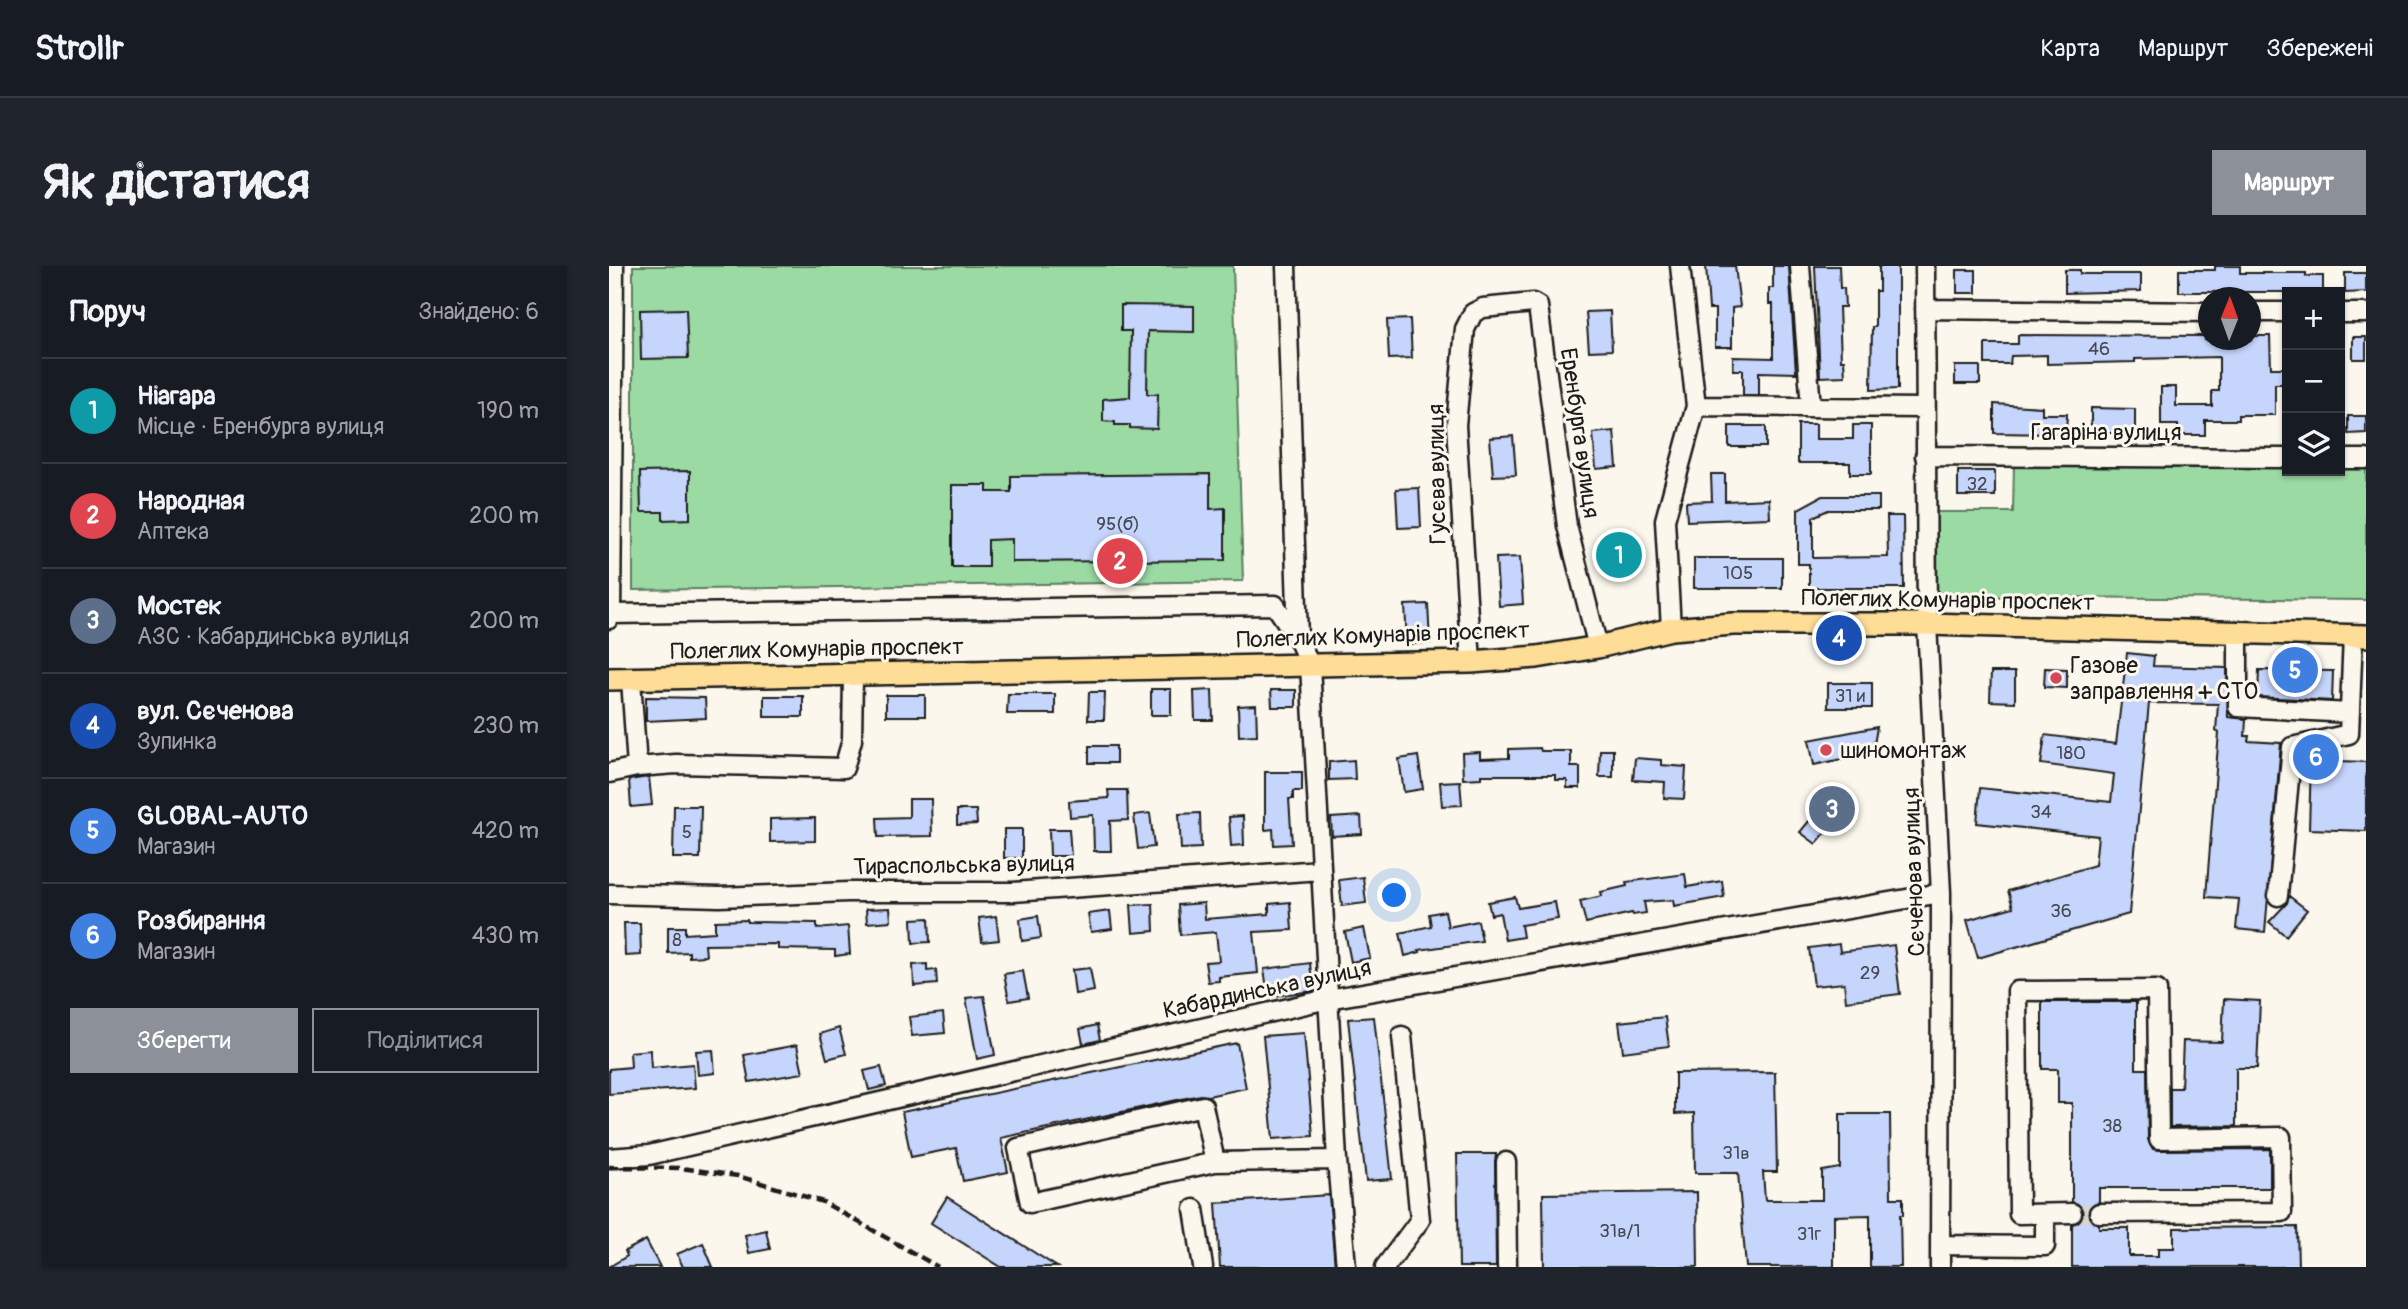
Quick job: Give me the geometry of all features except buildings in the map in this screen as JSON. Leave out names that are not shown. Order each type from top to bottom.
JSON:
[{"type":"main road","name":"Полеглих Комунарів проспект","points":[[609,679],[1471,662],[1537,657],[1598,648],[1671,629],[1733,624],[1927,624],[2359,636]]},
{"type":"street","points":[[614,266],[610,616],[1275,605],[1310,665],[1337,1160],[1346,1267]]},
{"type":"street","points":[[1286,266],[1297,639]]},
{"type":"street","points":[[1671,629],[1665,520],[1696,406],[1680,266]]},
{"type":"street","points":[[1800,266],[1811,407]]},
{"type":"street","name":"Сєченова вулиця","points":[[1924,266],[1927,624],[1941,893],[1940,1267]]},
{"type":"street","name":"Гусєва вулиця","points":[[1471,662],[1456,425],[1465,329],[1473,313],[1483,308],[1533,303],[1538,306]]},
{"type":"street","name":"Еренбурга вулиця","points":[[1538,306],[1567,526],[1598,648]]},
{"type":"street","points":[[1924,309],[2198,312]]},
{"type":"street","points":[[2261,312],[2282,312]]},
{"type":"street","points":[[2345,313],[2366,313]]},
{"type":"street","points":[[1696,406],[1925,408]]},
{"type":"street","name":"Гагаріна вулиця","points":[[1925,456],[2282,458]]},
{"type":"street","points":[[2345,459],[2366,459]]},
{"type":"street","points":[[2238,632],[2238,707],[2350,713]]},
{"type":"street","points":[[2278,896],[2292,747],[2349,734],[2359,636]]},
{"type":"street","points":[[609,773],[637,767],[675,764],[844,768],[852,740],[853,676]]},
{"type":"street","points":[[631,678],[637,767]]},
{"type":"street","name":"Тираспольська вулиця","points":[[609,894],[719,897],[848,892],[1013,891],[1320,870]]},
{"type":"street","name":"Кабардинська вулиця","points":[[609,1158],[649,1156],[1328,999],[1941,893]]},
{"type":"street","points":[[2071,1213],[2019,1214],[2017,991],[2157,990],[2159,1139],[2281,1138],[2282,1212],[2099,1213]]},
{"type":"street","points":[[1385,1267],[1420,1220],[1402,1037]]},
{"type":"street","points":[[1215,1162],[1203,1107],[1018,1148],[1030,1203],[1215,1162],[1337,1160]]},
{"type":"street","points":[[1506,1162],[1507,1267]]},
{"type":"street","points":[[1195,1209],[1203,1267]]},
{"type":"street","points":[[1940,1245],[2045,1246],[2045,1214]]},
{"type":"green space","points":[[633,266],[1233,266],[1243,581],[633,590]]},
{"type":"green space","points":[[2014,464],[2282,464],[2282,476],[2345,476],[2345,464],[2366,464],[2366,600],[1934,596],[1936,512],[2013,512]]},
{"type":"tunnel","points":[[2072,1213],[2099,1213]]},
{"type":"railway","points":[[609,1167],[681,1168],[738,1176],[823,1202],[938,1267]]},
{"type":"place","name":"Ніагара","points":[[1619,555]]},
{"type":"place","name":"Народная","points":[[1120,561]]},
{"type":"place","name":"вул. Сєченова","points":[[1839,638]]},
{"type":"place","name":"GLOBAL-AUTO","points":[[2295,670]]},
{"type":"place","name":"Газове заправлення + СТО","points":[[2056,678]]},
{"type":"place","name":"шиномонтаж","points":[[1826,750]]},
{"type":"place","name":"Розбирання","points":[[2316,757]]},
{"type":"place","name":"Мостек","points":[[1832,809]]}]
